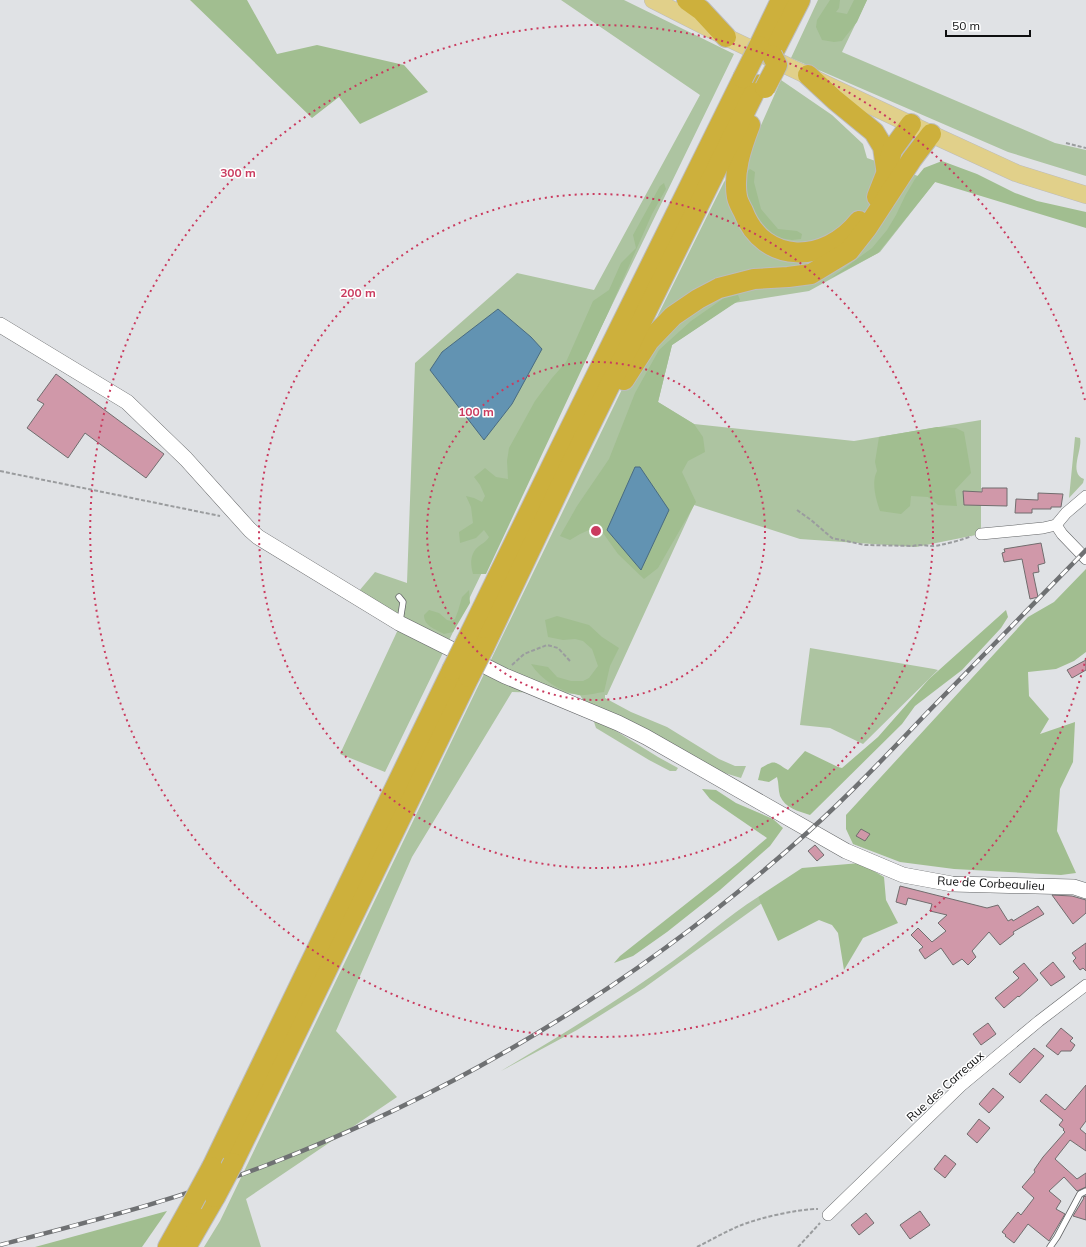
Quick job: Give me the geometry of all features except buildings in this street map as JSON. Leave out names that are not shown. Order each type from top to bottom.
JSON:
[{"type":"highway","points":[[687,0],[701,10],[726,36]]},
{"type":"highway","points":[[781,0],[772,16],[765,50],[755,84],[749,126],[740,154],[736,179],[737,198],[746,219],[756,235],[771,245],[787,251],[806,253],[822,249],[837,242],[854,227],[879,195],[892,150],[911,124]]},
{"type":"highway","points":[[772,16],[800,0]]},
{"type":"highway","points":[[808,75],[835,100],[874,132],[883,147],[886,174]]},
{"type":"highway","points":[[168,1247],[212,1167],[460,673],[569,468],[755,84]]},
{"type":"highway","points":[[476,644],[559,451],[755,84]]},
{"type":"highway","points":[[569,468],[649,341],[673,316],[698,299],[719,288],[754,279],[811,274],[849,251],[867,228],[912,159],[931,134]]},
{"type":"highway","points":[[186,1247],[233,1163],[460,673]]},
{"type":"main road","points":[[653,0],[931,134],[1016,173],[1086,195]]},
{"type":"street","name":"Rue de Corbeaulieu","points":[[0,325],[127,402],[186,459],[258,537],[399,623],[506,676],[618,723],[646,737],[810,831],[846,850],[903,875],[952,884],[1074,887],[1086,891]]},
{"type":"street","points":[[981,534],[1043,528],[1056,525],[1066,513],[1086,496]]},
{"type":"street","points":[[1056,525],[1062,534],[1086,559]]},
{"type":"street","name":"Rue des Carreaux","points":[[831,1212],[961,1086],[1039,1021],[1086,985]]},
{"type":"lane","points":[[399,597],[403,602],[399,623]]},
{"type":"lane","points":[[1050,1247],[1058,1237],[1080,1194],[1086,1191]]},
{"type":"path","points":[[1066,143],[1086,148]]},
{"type":"path","points":[[0,471],[224,517]]},
{"type":"path","points":[[796,510],[811,520],[832,538],[865,545],[913,546],[920,544],[934,546],[966,539],[974,534],[981,534]]},
{"type":"path","points":[[506,676],[513,662],[524,654],[547,645],[558,648],[570,661]]},
{"type":"path","points":[[697,1247],[740,1225],[756,1220],[808,1209],[831,1212]]},
{"type":"path","points":[[798,1247],[831,1212]]},
{"type":"green space","points":[[190,0],[247,0],[277,54],[317,45],[404,65],[428,92],[360,124],[339,97],[312,118]]},
{"type":"green space","points":[[561,0],[624,0],[734,54],[385,772],[340,754],[402,621],[359,591],[375,572],[407,583],[415,363],[517,273],[594,290],[700,95]]},
{"type":"green space","points":[[818,0],[867,0],[842,52],[1055,143],[1086,150],[1086,176],[1008,152],[791,58]]},
{"type":"green space","points":[[830,0],[840,0],[839,8],[836,12],[847,14],[854,0],[867,0],[857,22],[842,41],[834,42],[822,40],[816,27],[817,20]]},
{"type":"green space","points":[[781,80],[832,115],[863,144],[867,158],[935,182],[880,252],[809,291],[734,303],[672,345],[658,402],[694,424],[854,441],[981,420],[981,534],[916,547],[800,539],[694,505],[607,695],[605,695],[605,698],[631,712],[667,727],[719,759],[735,766],[746,766],[741,778],[718,771],[584,702],[580,695],[582,694],[512,692],[412,857],[336,1031],[397,1097],[246,1199],[261,1247],[204,1247],[220,1221],[658,315],[724,182],[750,150]]},
{"type":"green space","points":[[942,161],[977,174],[1015,193],[1037,201],[1086,212],[1086,228],[935,182],[878,253],[831,278],[872,248],[887,230],[915,179],[924,168]]},
{"type":"green space","points":[[750,169],[755,172],[754,182],[761,209],[778,229],[797,231],[802,234],[801,239],[792,240],[774,237],[752,217],[743,175]]},
{"type":"green space","points":[[664,183],[666,189],[652,214],[608,313],[486,574],[473,574],[471,566],[472,555],[476,549],[489,537],[484,530],[476,538],[460,543],[459,532],[473,523],[471,507],[466,496],[482,502],[485,496],[474,477],[485,468],[496,477],[508,479],[507,461],[509,448],[535,401],[566,362],[593,301],[609,290],[621,263],[636,248],[633,235],[660,186]]},
{"type":"green space","points":[[738,295],[740,300],[672,345],[658,402],[694,424],[703,437],[705,452],[688,461],[682,472],[696,502],[658,568],[644,579],[618,554],[598,526],[570,540],[560,536],[577,506],[609,459],[635,393],[659,350],[691,321],[724,298]]},
{"type":"green space","points":[[937,427],[956,428],[964,432],[971,473],[955,490],[957,506],[938,505],[928,497],[911,496],[910,506],[901,514],[880,511],[874,486],[877,471],[875,462],[879,437]]},
{"type":"green space","points":[[1075,437],[1080,438],[1076,466],[1077,472],[1079,476],[1084,479],[1083,483],[1069,498]]},
{"type":"green space","points":[[1086,569],[1086,652],[1074,661],[1056,669],[1028,672],[1029,696],[1049,719],[1040,734],[1075,722],[1073,762],[1060,789],[1057,831],[1076,873],[1061,875],[954,869],[900,862],[853,844],[846,829],[846,815],[1028,617],[1054,602]]},
{"type":"green space","points":[[469,590],[470,603],[453,632],[444,634],[428,625],[424,619],[424,615],[429,610],[439,613],[447,620],[451,621],[455,619],[462,597]]},
{"type":"green space","points":[[1006,610],[1008,617],[1001,628],[962,670],[915,706],[902,724],[810,815],[792,808],[782,800],[777,777],[769,782],[758,780],[761,768],[770,763],[777,763],[788,770],[805,751],[842,768],[878,737],[929,679]]},
{"type":"green space","points":[[557,616],[589,625],[602,637],[619,648],[610,666],[604,692],[578,695],[564,691],[546,680],[531,664],[548,667],[557,677],[571,681],[583,681],[589,678],[598,666],[592,649],[583,641],[575,639],[563,640],[548,637],[545,620]]},
{"type":"green space","points":[[810,648],[938,670],[863,744],[830,728],[800,725]]},
{"type":"green space","points":[[600,721],[678,768],[676,771],[670,771],[649,760],[596,728],[594,722]]},
{"type":"green space","points":[[702,789],[716,790],[736,803],[773,819],[783,828],[770,846],[720,890],[667,932],[633,956],[614,963],[620,956],[767,838],[710,799]]},
{"type":"green space","points":[[860,863],[884,877],[886,900],[898,923],[863,938],[844,970],[838,933],[832,925],[819,920],[778,941],[758,897],[802,868]]},
{"type":"green space","points":[[758,897],[762,903],[644,988],[577,1030],[501,1071],[631,990],[673,961],[736,912]]},
{"type":"green space","points":[[167,1211],[142,1247],[35,1247]]},
{"type":"water","points":[[498,309],[531,337],[542,349],[512,404],[484,440],[430,370],[442,352]]},
{"type":"water","points":[[635,467],[640,467],[669,510],[641,570],[607,530]]},
{"type":"railway","points":[[0,1245],[172,1198],[239,1176],[272,1163],[346,1133],[417,1099],[487,1062],[555,1022],[621,979],[685,933],[747,884],[808,832],[868,775],[1086,550]]}]
